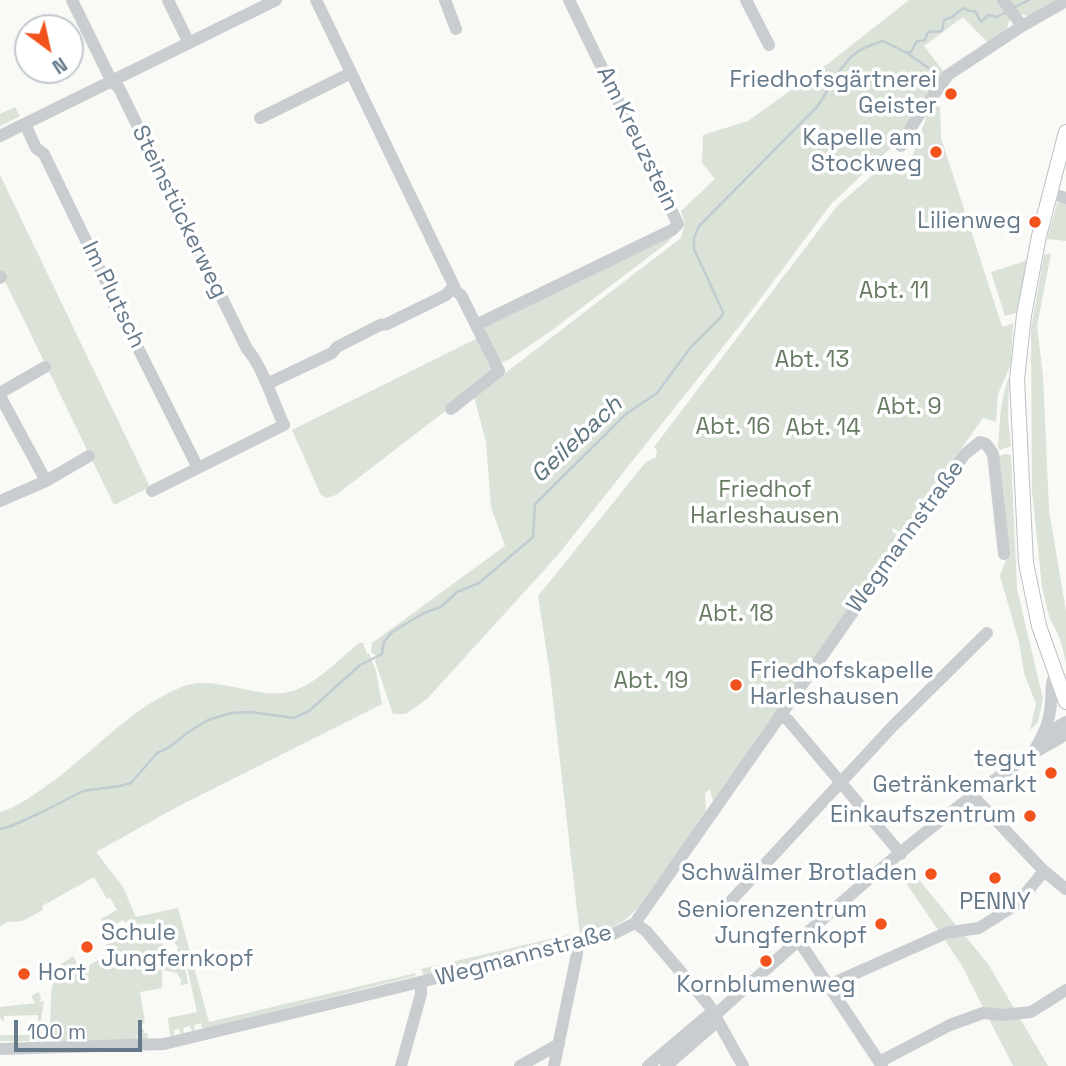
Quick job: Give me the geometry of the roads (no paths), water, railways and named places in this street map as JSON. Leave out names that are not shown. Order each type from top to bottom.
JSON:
[{"type":"main road","points":[[1066,132],[1039,236],[1024,315],[1017,379],[1026,563],[1039,626],[1066,702]]},
{"type":"street","name":"Steinstückerweg","points":[[72,0],[267,384],[284,425],[198,468]]},
{"type":"street","points":[[168,0],[188,43]]},
{"type":"street","points":[[0,136],[276,0]]},
{"type":"street","points":[[267,384],[449,292],[454,282],[316,0]]},
{"type":"street","points":[[445,0],[456,29]]},
{"type":"street","name":"Am Kreuzstein","points":[[476,325],[672,230],[678,224],[569,0]]},
{"type":"street","points":[[746,0],[769,45]]},
{"type":"street","points":[[901,146],[948,75],[1022,26],[1066,1]]},
{"type":"street","points":[[1007,6],[1022,26]]},
{"type":"street","points":[[260,118],[351,73]]},
{"type":"street","name":"Im Plutsch","points":[[25,124],[36,148],[44,154],[107,284],[108,294],[114,306],[120,310],[198,468]]},
{"type":"street","points":[[1051,194],[1066,198]]},
{"type":"street","points":[[449,292],[461,295],[499,371],[451,409]]},
{"type":"street","points":[[45,367],[0,395],[46,481]]},
{"type":"street","name":"Wegmannstraße","points":[[0,1049],[164,1044],[613,934],[635,923],[925,509],[965,454],[980,442],[986,444],[993,454],[1004,554]]},
{"type":"street","points":[[0,501],[46,481],[89,456]]},
{"type":"street","points":[[152,491],[198,468]]},
{"type":"street","points":[[729,903],[892,727],[987,633]]},
{"type":"street","points":[[1031,755],[1049,719],[1052,696],[1050,685],[1055,675]]},
{"type":"street","points":[[780,715],[788,720],[901,854]]},
{"type":"street","points":[[1042,736],[1066,722]]},
{"type":"street","points":[[666,1066],[710,1027],[715,1015],[901,854],[973,796],[1066,734]]},
{"type":"street","points":[[973,796],[1044,871],[1066,888]]},
{"type":"street","points":[[829,985],[946,933],[979,928],[1017,904],[1044,871]]},
{"type":"street","points":[[635,923],[646,931],[715,1015],[743,1066]]},
{"type":"street","points":[[799,942],[880,1064],[950,1025],[983,1013],[1002,1015],[1031,1012],[1066,989]]},
{"type":"street","points":[[554,1066],[577,954],[576,944]]},
{"type":"street","points":[[401,1066],[421,994],[421,982]]},
{"type":"street","points":[[648,1066],[707,1016],[715,1015]]},
{"type":"street","points":[[520,1066],[559,1044]]},
{"type":"waterway","name":"Geilebach","points":[[1013,8],[1029,0]]},
{"type":"waterway","name":"Geilebach","points":[[0,829],[40,813],[83,791],[131,783],[157,753],[208,720],[231,713],[251,712],[294,718],[309,711],[360,665],[382,654],[384,642],[392,632],[424,613],[441,607],[457,592],[479,583],[533,537],[535,504],[626,414],[657,393],[691,347],[722,316],[723,312],[694,249],[694,238],[699,226],[817,107],[851,58],[857,52],[883,41],[907,53],[911,52],[917,41],[925,40],[928,32],[942,31],[944,20],[963,8],[975,11],[981,22],[988,15],[997,17],[1008,11]]},
{"type":"waterway","points":[[907,53],[930,69]]},
{"type":"place","name":"Friedhofsgärtnerei Geister","points":[[951,94]]},
{"type":"place","name":"Kapelle am Stockweg","points":[[936,152]]},
{"type":"place","name":"Lilienweg","points":[[1035,222]]},
{"type":"place","name":"Friedhofskapelle Harleshausen","points":[[736,685]]},
{"type":"place","name":"tegut Getränkemarkt","points":[[1051,773]]},
{"type":"place","name":"Einkaufszentrum","points":[[1030,816]]},
{"type":"place","name":"Schwälmer Brotladen","points":[[931,874]]},
{"type":"place","name":"PENNY","points":[[995,878]]},
{"type":"place","name":"Seniorenzentrum Jungfernkopf","points":[[881,924]]},
{"type":"place","name":"Schule Jungfernkopf","points":[[87,947]]},
{"type":"place","name":"Kornblumenweg","points":[[766,961]]},
{"type":"place","name":"Hort","points":[[24,974]]},
{"type":"park label","name":"Abt. 11","points":[[894,292]]},
{"type":"park label","name":"Abt. 13","points":[[812,361]]},
{"type":"park label","name":"Abt. 9","points":[[909,408]]},
{"type":"park label","name":"Abt. 16","points":[[733,428]]},
{"type":"park label","name":"Abt. 14","points":[[823,429]]},
{"type":"park label","name":"Friedhof Harleshausen","points":[[765,504]]},
{"type":"park label","name":"Abt. 18","points":[[736,615]]},
{"type":"park label","name":"Abt. 19","points":[[651,682]]}]
